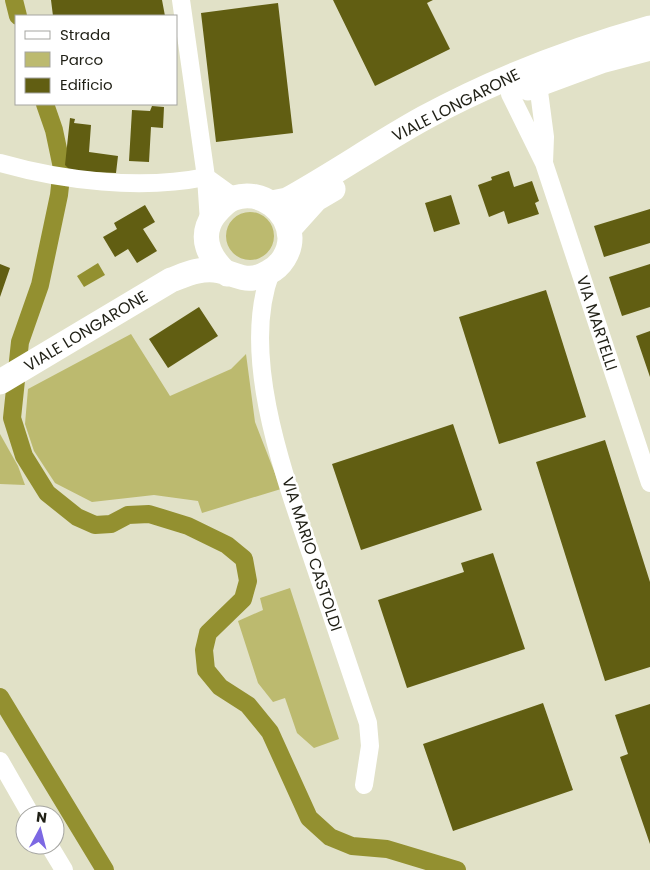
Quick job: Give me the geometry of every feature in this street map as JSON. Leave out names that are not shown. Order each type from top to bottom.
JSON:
[{"type":"main road","name":"VIALE LONGARONE","points":[[290,229],[316,199],[430,132],[522,84],[591,44],[650,28]]},
{"type":"main road","name":"VIALE LONGARONE","points":[[272,203],[287,200],[424,118],[492,84],[522,84],[650,48]]},
{"type":"main road","points":[[255,197],[272,203],[281,211],[290,229],[290,243],[285,258],[271,272],[254,278],[235,277],[212,258],[208,230],[222,205],[235,198],[255,197]]},
{"type":"main road","name":"VIALE LONGARONE","points":[[171,280],[192,260],[208,230]]},
{"type":"main road","name":"VIALE LONGARONE","points":[[0,382],[171,280],[198,271],[215,270],[235,277]]},
{"type":"street","points":[[182,0],[206,178],[208,230]]},
{"type":"street","name":"VIA MARTELLI","points":[[522,84],[544,163],[650,483]]},
{"type":"street","name":"VIA MARTELLI","points":[[522,84],[545,138],[544,163]]},
{"type":"street","points":[[0,163],[45,175],[120,182],[184,181],[206,178],[235,198]]},
{"type":"street","name":"VIA MARIO CASTOLDI","points":[[260,320],[271,272]]},
{"type":"street","name":"VIA MARIO CASTOLDI","points":[[235,277],[255,303],[260,320],[263,381],[274,434],[370,733],[368,771],[364,785]]},
{"type":"street","points":[[0,761],[25,805]]},
{"type":"street","points":[[55,855],[64,870]]},
{"type":"green space","points":[[250,212],[259,214],[267,219],[272,227],[274,236],[272,245],[267,253],[259,258],[250,260],[241,258],[233,253],[228,245],[226,236],[228,227],[233,219],[241,214]]},
{"type":"green space","points":[[131,334],[170,396],[231,369],[246,354],[255,422],[281,489],[202,513],[198,501],[154,495],[92,502],[55,483],[34,451],[25,424],[28,389]]},
{"type":"green space","points":[[0,434],[18,466],[25,485],[0,484]]},
{"type":"green space","points":[[290,588],[339,739],[314,748],[297,733],[285,698],[273,702],[258,683],[238,621],[263,610],[260,598]]},
{"type":"shaded area","points":[[98,263],[105,275],[84,287],[77,276]]},
{"type":"building","points":[[51,0],[162,0],[165,15],[53,15]]},
{"type":"building","points":[[333,0],[433,0],[427,3],[450,49],[375,86]]},
{"type":"building","points":[[278,3],[293,133],[216,142],[201,13]]},
{"type":"building","points":[[152,106],[164,107],[163,128],[151,127],[149,162],[129,161],[132,110],[150,111]]},
{"type":"building","points":[[70,118],[75,119],[74,123],[91,125],[89,152],[118,156],[116,173],[71,171],[65,165]]},
{"type":"building","points":[[509,171],[514,187],[532,181],[539,201],[535,203],[539,214],[508,224],[504,211],[489,217],[478,185],[492,180],[491,177]]},
{"type":"building","points":[[451,195],[460,224],[434,232],[425,203]]},
{"type":"building","points":[[145,205],[155,222],[143,229],[157,251],[137,263],[128,249],[115,257],[103,237],[117,229],[114,223]]},
{"type":"building","points":[[650,209],[650,243],[604,257],[594,226]]},
{"type":"building","points":[[0,264],[10,268],[0,297]]},
{"type":"building","points":[[650,264],[650,307],[622,316],[609,277]]},
{"type":"building","points":[[546,290],[586,417],[499,444],[459,317]]},
{"type":"building","points":[[199,307],[218,336],[168,368],[149,339]]},
{"type":"building","points":[[650,331],[650,377],[636,336]]},
{"type":"building","points":[[453,424],[482,510],[361,550],[332,464]]},
{"type":"building","points":[[605,440],[650,582],[650,667],[605,681],[536,462]]},
{"type":"building","points":[[493,553],[525,649],[407,688],[378,600],[464,572],[461,563]]},
{"type":"building","points":[[543,703],[573,790],[453,831],[423,744]]},
{"type":"building","points":[[650,704],[650,844],[620,757],[628,754],[615,715]]},
{"type":"waterway","points":[[14,0],[18,15]]},
{"type":"waterway","points":[[45,105],[54,130],[62,168],[59,195],[40,285],[20,342],[12,418],[24,456],[47,493],[77,517],[95,525],[111,524],[128,515],[149,514],[188,526],[227,545],[244,559],[248,581],[243,599],[208,633],[204,650],[206,670],[220,687],[248,705],[270,732],[309,818],[330,837],[352,846],[387,849],[457,870]]},
{"type":"waterway","points":[[0,697],[105,870]]}]
